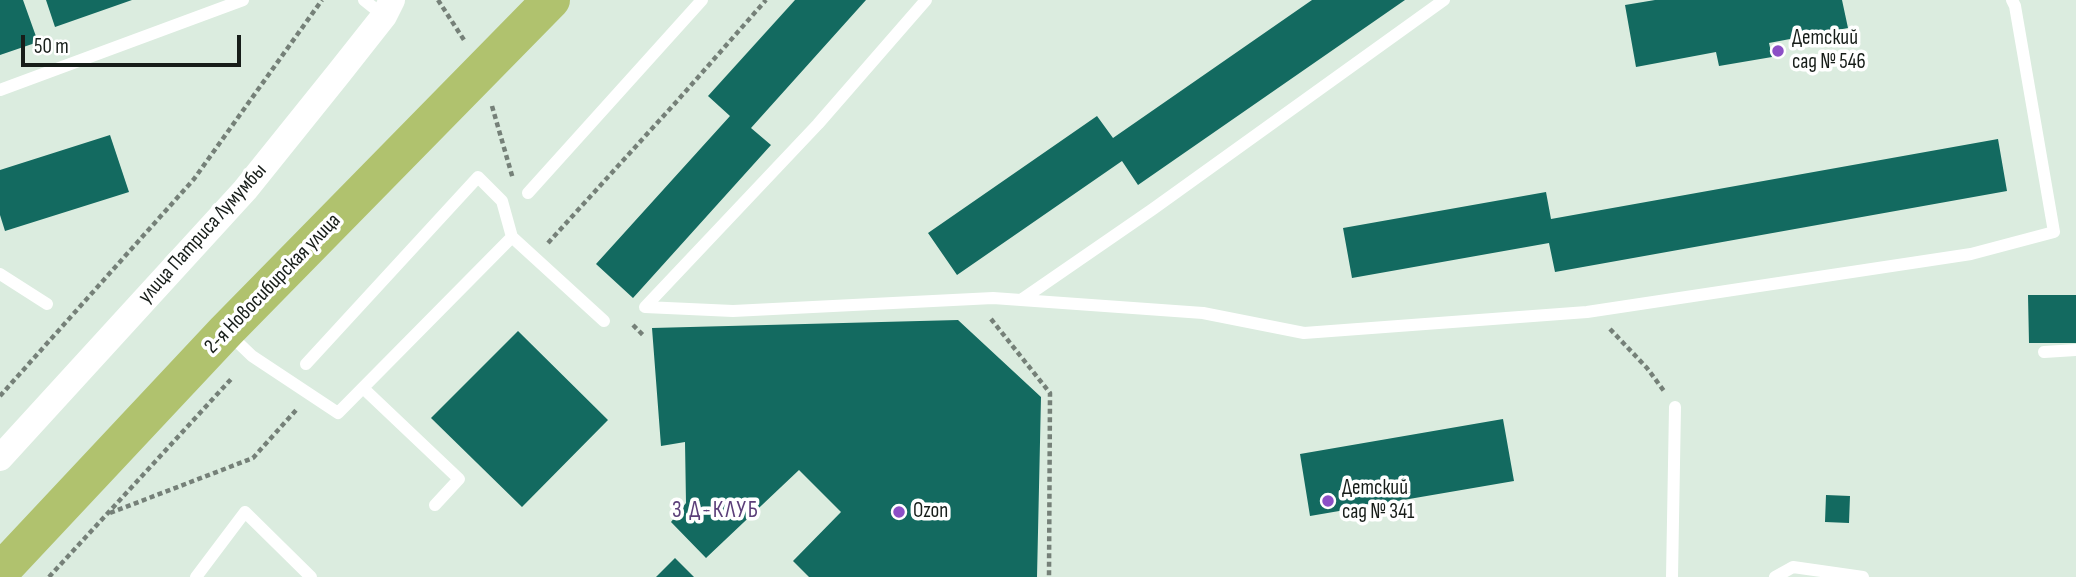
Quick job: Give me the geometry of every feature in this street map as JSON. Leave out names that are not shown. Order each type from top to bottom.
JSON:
[{"type":"main road","name":"2-я Новосибирская улица","points":[[0,572],[226,331],[551,0]]},
{"type":"street","name":"улица Патриса Лумумбы","points":[[0,458],[245,190],[340,73],[380,5]]},
{"type":"lane","points":[[0,89],[243,0]]},
{"type":"lane","points":[[528,193],[702,0]]},
{"type":"lane","points":[[926,0],[818,124],[645,307],[733,311],[993,298],[1203,313],[1304,333],[1587,312],[1970,254],[2054,232],[2018,2]]},
{"type":"lane","points":[[1021,300],[1444,0]]},
{"type":"lane","points":[[306,364],[478,177],[502,201],[512,237],[604,321]]},
{"type":"lane","points":[[226,331],[252,356],[338,413],[512,237]]},
{"type":"lane","points":[[0,274],[47,304]]},
{"type":"lane","points":[[2044,352],[2076,351]]},
{"type":"lane","points":[[363,388],[459,479],[435,505]]},
{"type":"lane","points":[[1672,577],[1675,407]]},
{"type":"lane","points":[[196,577],[245,512],[311,577]]},
{"type":"lane","points":[[1774,577],[1793,567],[1863,577]]},
{"type":"path","points":[[0,396],[194,179],[322,0]]},
{"type":"path","points":[[438,0],[462,35],[491,103],[513,180]]},
{"type":"path","points":[[548,243],[766,0]]},
{"type":"path","points":[[540,234],[558,252]]},
{"type":"path","points":[[975,299],[1050,393],[1049,577]]},
{"type":"path","points":[[1587,312],[1605,325],[1647,368],[1675,407]]},
{"type":"path","points":[[624,317],[643,335]]},
{"type":"path","points":[[108,514],[253,458],[309,395]]},
{"type":"building","points":[[0,0],[23,0],[38,42],[0,55]]},
{"type":"building","points":[[46,0],[132,0],[55,27]]},
{"type":"building","points":[[795,0],[866,0],[751,128],[771,145],[633,298],[596,264],[730,116],[708,96]]},
{"type":"building","points":[[1312,0],[1405,0],[1138,185],[1122,161],[957,275],[928,233],[1097,116],[1113,138]]},
{"type":"building","points":[[1655,0],[1842,0],[1848,28],[1769,43],[1772,57],[1719,66],[1716,52],[1636,67],[1625,5]]},
{"type":"building","points":[[110,135],[129,192],[5,231],[0,215],[0,170]]},
{"type":"building","points":[[1998,139],[2007,191],[1555,272],[1549,243],[1352,278],[1343,228],[1546,192],[1551,219]]},
{"type":"building","points":[[2028,295],[2076,295],[2076,343],[2029,343]]},
{"type":"building","points":[[958,320],[1041,397],[1037,577],[809,577],[793,561],[841,512],[799,470],[706,558],[671,522],[686,503],[685,442],[661,446],[652,328]]},
{"type":"building","points":[[518,331],[608,420],[522,507],[431,418]]},
{"type":"building","points":[[1503,419],[1514,481],[1310,516],[1300,454]]},
{"type":"building","points":[[1826,495],[1850,496],[1849,523],[1825,522]]},
{"type":"building","points":[[675,558],[694,577],[656,577]]},
{"type":"place","name":"Детский сад № 546","points":[[1778,51]]},
{"type":"place","name":"Детский сад № 341","points":[[1328,501]]},
{"type":"place","name":"Ozon","points":[[899,512]]},
{"type":"district","name":"3 Д-КЛУБ","points":[[716,511]]}]
